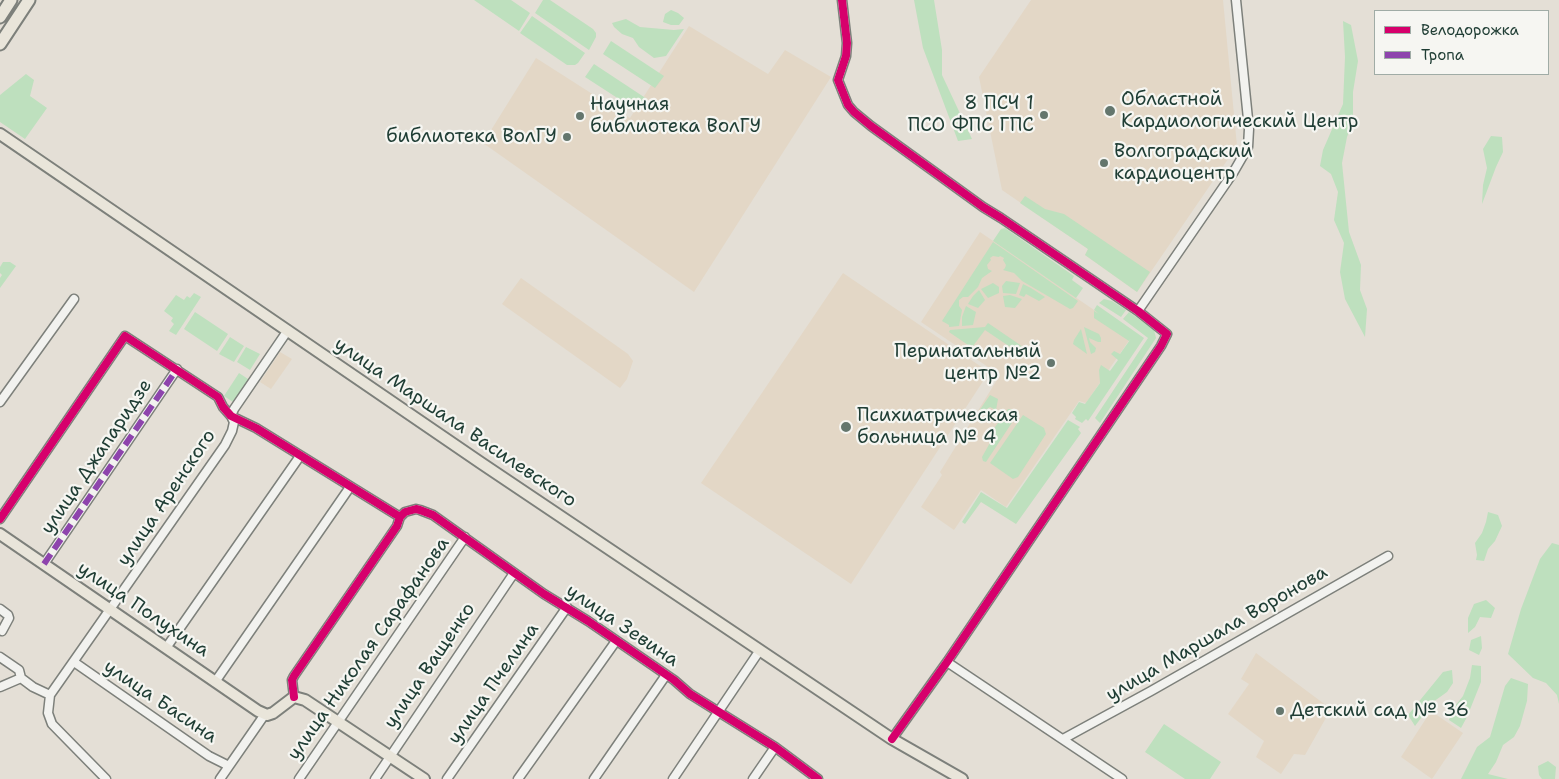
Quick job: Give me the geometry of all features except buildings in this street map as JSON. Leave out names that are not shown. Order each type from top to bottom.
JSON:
[{"type":"highway","points":[[0,17],[11,0]]},
{"type":"highway","points":[[0,44],[29,0]]},
{"type":"main road","name":"улица Маршала Василевского","points":[[0,134],[481,463],[892,739],[962,779]]},
{"type":"main road","name":"улица Полухина","points":[[0,534],[258,711],[267,715]]},
{"type":"main road","points":[[267,715],[273,713],[294,696],[311,703],[424,779]]},
{"type":"street","points":[[842,0],[848,43],[838,80],[848,105],[870,126],[983,207],[1138,311],[1167,334],[1162,346],[947,662],[892,739]]},
{"type":"street","points":[[1138,311],[1233,173],[1248,147],[1249,129],[1236,0]]},
{"type":"street","points":[[0,402],[74,298]]},
{"type":"street","points":[[231,416],[288,330]]},
{"type":"street","name":"улица Зевина","points":[[0,519],[125,336],[218,397],[223,407],[231,416],[256,428],[350,487],[403,515],[416,509],[427,512],[544,594],[567,607],[666,675],[690,694],[775,747],[818,779]]},
{"type":"street","name":"улица Джапаридзе","points":[[44,564],[177,369]]},
{"type":"street","name":"улица Аренского","points":[[50,696],[225,445],[234,422],[231,416]]},
{"type":"street","points":[[166,648],[300,456]]},
{"type":"street","points":[[216,682],[350,487]]},
{"type":"street","points":[[294,696],[292,680],[294,676],[403,515]]},
{"type":"street","name":"улица Николая Сарафанова","points":[[299,779],[465,537]]},
{"type":"street","name":"улица Маршала Воронова","points":[[1063,739],[1388,556]]},
{"type":"street","name":"улица Ващенко","points":[[375,779],[514,573]]},
{"type":"street","name":"улица Пчелина","points":[[447,779],[567,607]]},
{"type":"street","points":[[0,609],[9,618],[2,631]]},
{"type":"street","points":[[518,779],[616,641]]},
{"type":"street","points":[[673,779],[760,650]]},
{"type":"street","points":[[0,657],[19,670],[20,678],[33,688],[50,696],[48,714],[52,724],[106,779]]},
{"type":"street","name":"улица Басина","points":[[74,662],[209,756],[229,766]]},
{"type":"street","points":[[947,662],[1122,779]]},
{"type":"street","points":[[594,779],[666,675]]},
{"type":"street","points":[[0,687],[20,678]]},
{"type":"street","points":[[220,779],[267,715]]},
{"type":"street","points":[[753,779],[775,747]]},
{"type":"shaded area","name":"Областной Кардиологический Центр","points":[[1031,0],[1223,0],[1237,146],[1137,292],[1085,255],[1088,249],[1002,190],[979,77]]},
{"type":"shaded area","points":[[689,26],[768,74],[785,50],[831,77],[694,292],[483,143],[536,58],[630,118]]},
{"type":"shaded area","points":[[980,232],[1132,336],[1086,403],[1079,401],[1006,507],[981,490],[954,530],[921,507],[942,475],[940,472],[1000,375],[921,322]]},
{"type":"shaded area","name":"Психиатрическая больница № 4","points":[[843,273],[989,372],[851,584],[701,483]]},
{"type":"shaded area","points":[[521,278],[628,354],[633,361],[627,379],[620,388],[502,304]]},
{"type":"shaded area","points":[[280,352],[292,359],[271,389],[260,382]]},
{"type":"shaded area","name":"Детский сад № 36","points":[[1256,653],[1331,709],[1305,755],[1294,754],[1281,774],[1256,757],[1264,741],[1228,714],[1249,684],[1241,679]]},
{"type":"shaded area","points":[[1431,711],[1463,733],[1432,779],[1401,757]]},
{"type":"green space","points":[[474,0],[511,0],[530,13],[519,31]]},
{"type":"green space","points":[[543,0],[550,0],[593,29],[596,37],[589,50],[535,13]]},
{"type":"green space","points":[[914,0],[934,0],[942,50],[942,75],[972,139],[958,141],[923,48]]},
{"type":"green space","points":[[671,10],[684,18],[679,25],[663,22],[665,14]]},
{"type":"green space","points":[[532,16],[585,53],[578,63],[567,65],[520,33]]},
{"type":"green space","points":[[626,19],[640,27],[684,29],[666,56],[654,58],[639,47],[633,38],[622,34],[612,23]]},
{"type":"green space","points":[[1343,21],[1351,25],[1358,61],[1353,92],[1353,121],[1347,137],[1342,163],[1349,232],[1361,265],[1360,290],[1367,309],[1365,337],[1345,299],[1340,272],[1344,243],[1334,220],[1338,192],[1331,174],[1320,166],[1323,150],[1343,104],[1345,57]]},
{"type":"green space","points":[[611,41],[664,76],[655,88],[603,54]]},
{"type":"green space","points":[[594,64],[647,99],[639,112],[585,77]]},
{"type":"green space","points":[[26,74],[34,80],[30,96],[47,108],[25,139],[0,122],[0,95]]},
{"type":"green space","points":[[1491,136],[1502,137],[1503,152],[1482,204],[1483,185],[1487,168],[1483,149]]},
{"type":"green space","points":[[1025,196],[1045,209],[1064,214],[1150,272],[1137,292],[1085,255],[1088,249],[1020,203]]},
{"type":"green space","points":[[1005,228],[1074,276],[1072,280],[1083,288],[1076,298],[993,241],[1001,229]]},
{"type":"green space","points":[[993,242],[1078,301],[1073,308],[1070,309],[1022,281],[1014,273],[1003,270],[1006,265],[1003,260],[1004,258],[993,256],[987,265],[988,269],[992,271],[982,278],[978,287],[968,297],[963,297],[959,300],[959,306],[962,310],[959,326],[949,327],[949,325],[942,321]]},
{"type":"green space","points":[[3,262],[10,262],[16,266],[0,288],[0,278],[2,275],[0,267]]},
{"type":"green space","points":[[1006,281],[1020,283],[1016,294],[1003,293],[1002,286]]},
{"type":"green space","points":[[993,283],[999,287],[999,293],[988,298],[981,289]]},
{"type":"green space","points":[[1023,284],[1045,297],[1039,301],[1026,294],[1024,297],[1019,295]]},
{"type":"green space","points":[[979,290],[985,300],[978,308],[968,304]]},
{"type":"green space","points":[[194,293],[201,297],[176,335],[169,331],[174,324],[171,321],[173,318],[164,311],[176,295],[184,300],[187,296],[190,298]]},
{"type":"green space","points":[[1010,295],[1022,299],[1015,308],[1005,307],[1003,296]]},
{"type":"green space","points":[[1104,299],[1112,301],[1126,310],[1121,317],[1099,303]]},
{"type":"green space","points":[[1097,305],[1144,338],[1088,421],[1086,419],[1082,423],[1075,419],[1076,417],[1072,413],[1079,402],[1085,404],[1100,383],[1099,370],[1101,365],[1110,371],[1118,360],[1111,354],[1114,351],[1120,354],[1132,337],[1129,341],[1094,318],[1094,311],[1099,314],[1094,310]]},
{"type":"green space","points":[[966,306],[976,312],[973,325],[962,326],[962,317]]},
{"type":"green space","points":[[195,312],[228,334],[217,351],[184,329]]},
{"type":"green space","points":[[1129,312],[1154,330],[1156,338],[1100,423],[1095,418],[1148,338],[1123,319]]},
{"type":"green space","points":[[988,323],[1029,351],[1025,357],[985,330],[973,346],[968,345],[949,332],[950,330],[985,327]]},
{"type":"green space","points":[[1084,327],[1099,334],[1101,338],[1101,342],[1098,342],[1089,338],[1096,348],[1095,352],[1091,354]]},
{"type":"green space","points":[[1081,329],[1087,354],[1073,344]]},
{"type":"green space","points":[[230,337],[244,346],[234,362],[219,354]]},
{"type":"green space","points":[[246,347],[260,354],[250,370],[237,362]]},
{"type":"green space","points":[[239,373],[251,381],[236,404],[224,396]]},
{"type":"green space","points":[[990,395],[998,399],[996,410],[990,407],[984,411],[979,411]]},
{"type":"green space","points":[[1008,409],[1012,409],[1017,415],[986,462],[983,461],[982,457],[991,441],[989,438],[990,434]]},
{"type":"green space","points":[[1023,415],[1044,428],[1046,434],[1018,477],[1013,479],[990,463]]},
{"type":"green space","points":[[1068,420],[1080,427],[1078,429],[1081,433],[1016,524],[981,502],[965,524],[962,522],[981,492],[1007,508]]},
{"type":"green space","points":[[1488,512],[1498,515],[1502,526],[1495,541],[1488,549],[1484,561],[1476,560],[1475,543],[1482,533]]},
{"type":"green space","points":[[1552,543],[1559,545],[1559,704],[1557,695],[1546,683],[1533,678],[1508,654],[1521,609],[1540,559]]},
{"type":"green space","points":[[1486,600],[1495,608],[1491,618],[1480,617],[1475,627],[1468,633],[1468,618],[1474,604]]},
{"type":"green space","points":[[1481,636],[1482,648],[1479,655],[1469,650],[1471,640]]},
{"type":"green space","points":[[1472,665],[1481,666],[1481,682],[1461,728],[1449,720],[1451,711],[1463,696],[1470,678]]},
{"type":"green space","points":[[1452,670],[1453,683],[1447,692],[1433,702],[1415,726],[1408,715],[1443,672]]},
{"type":"green space","points":[[1511,678],[1528,684],[1527,701],[1520,726],[1514,737],[1503,745],[1496,762],[1488,774],[1508,779],[1461,779],[1477,747],[1490,737],[1505,686]]},
{"type":"green space","points":[[1164,724],[1221,762],[1210,779],[1185,779],[1145,752]]},
{"type":"green space","points":[[1548,761],[1556,767],[1555,779],[1542,779],[1539,775],[1538,766]]},
{"type":"marked path","points":[[44,564],[177,369]]},
{"type":"cycle path","points":[[842,0],[847,43],[846,56],[838,80],[848,105],[854,112],[983,207],[1138,311],[1167,334],[1161,346],[947,662],[892,739]]},
{"type":"cycle path","points":[[0,519],[125,336],[218,397],[223,407],[231,416],[256,428],[400,517]]},
{"type":"cycle path","points":[[294,697],[292,680],[294,676],[397,526],[400,517],[405,512],[416,509],[433,515],[544,594],[588,621],[674,680],[690,694],[775,747],[818,779]]},
{"type":"place","name":"Областной Кардиологический Центр","points":[[1110,111]]},
{"type":"place","name":"8 ПСЧ 1 ПСО ФПС ГПС","points":[[1044,115]]},
{"type":"place","name":"Научная библиотека ВолГУ","points":[[580,116]]},
{"type":"place","name":"библиотека ВолГУ","points":[[567,137]]},
{"type":"place","name":"Волгоградский кардиоцентр","points":[[1104,163]]},
{"type":"place","name":"Перинатальный центр №2","points":[[1051,363]]},
{"type":"place","name":"Психиатрическая больница № 4","points":[[846,427]]},
{"type":"place","name":"Детский сад № 36","points":[[1280,711]]}]
